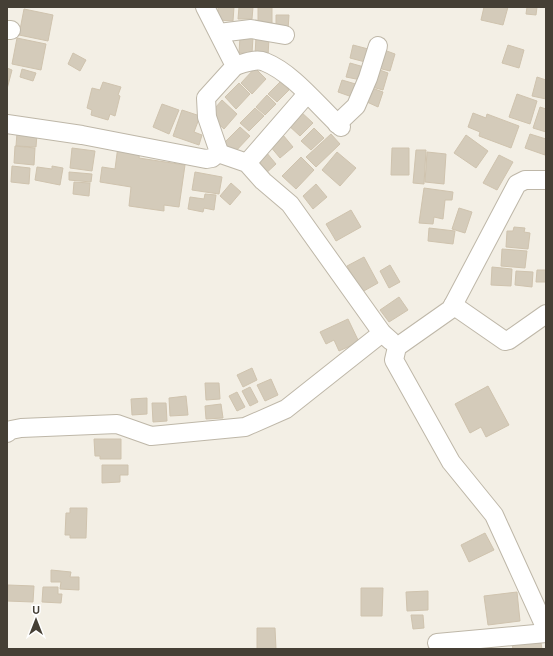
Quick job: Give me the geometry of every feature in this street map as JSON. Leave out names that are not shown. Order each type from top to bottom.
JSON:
[{"type":"street","points":[[205,7],[235,66]]},
{"type":"street","points":[[219,33],[251,29],[285,35]]},
{"type":"street","points":[[218,153],[207,117],[206,98],[235,66],[251,61],[264,62],[289,77],[339,126],[356,106],[368,78],[378,46]]},
{"type":"street","points":[[247,163],[307,94]]},
{"type":"street","points":[[7,124],[82,135],[206,159],[212,158],[218,153]]},
{"type":"street","points":[[218,153],[247,163],[263,181],[290,204],[382,333],[397,347]]},
{"type":"street","points":[[546,180],[525,180],[517,184],[453,304],[443,315],[397,347],[394,360],[451,462],[494,515],[546,629]]},
{"type":"street","points":[[453,304],[504,341],[509,340],[546,314]]},
{"type":"street","points":[[7,434],[11,430],[21,428],[117,424],[151,436],[245,427],[286,409],[382,333]]},
{"type":"street","points":[[437,643],[546,633]]},
{"type":"building","points":[[218,7],[234,7],[233,21],[218,20]]},
{"type":"building","points":[[239,7],[253,7],[252,19],[238,19]]},
{"type":"building","points":[[258,7],[272,7],[272,23],[258,22]]},
{"type":"building","points":[[484,7],[508,7],[503,25],[481,20]]},
{"type":"building","points":[[527,7],[537,7],[536,15],[526,14]]},
{"type":"building","points":[[24,9],[53,15],[48,41],[19,35]]},
{"type":"building","points":[[276,15],[289,15],[288,30],[276,29]]},
{"type":"building","points":[[240,37],[253,37],[252,54],[239,53]]},
{"type":"building","points":[[256,37],[269,38],[268,56],[255,55]]},
{"type":"building","points":[[17,38],[46,44],[41,70],[12,64]]},
{"type":"building","points":[[353,45],[372,50],[369,63],[350,58]]},
{"type":"building","points":[[508,45],[524,50],[519,68],[502,63]]},
{"type":"building","points":[[384,50],[395,54],[390,71],[378,68]]},
{"type":"building","points":[[73,53],[86,60],[80,71],[68,64]]},
{"type":"building","points":[[350,63],[364,67],[361,80],[346,77]]},
{"type":"building","points":[[7,68],[12,70],[7,89]]},
{"type":"building","points":[[255,68],[266,79],[252,94],[241,83]]},
{"type":"building","points":[[22,69],[36,73],[33,81],[20,77]]},
{"type":"building","points":[[377,69],[388,73],[383,90],[372,87]]},
{"type":"building","points":[[537,77],[546,80],[546,99],[532,96]]},
{"type":"building","points":[[342,80],[359,85],[355,98],[338,92]]},
{"type":"building","points":[[103,82],[121,87],[118,95],[120,96],[115,116],[110,114],[108,120],[91,115],[92,110],[87,108],[92,88],[100,90]]},
{"type":"building","points":[[280,82],[289,90],[277,102],[268,94]]},
{"type":"building","points":[[239,83],[250,94],[236,109],[225,97]]},
{"type":"building","points":[[372,88],[383,92],[378,107],[367,102]]},
{"type":"building","points":[[517,94],[537,101],[530,124],[509,117]]},
{"type":"building","points":[[267,95],[276,104],[265,115],[256,107]]},
{"type":"building","points":[[222,100],[237,114],[224,129],[209,115]]},
{"type":"building","points":[[162,104],[179,110],[169,134],[153,127]]},
{"type":"building","points":[[540,107],[546,109],[546,132],[533,128]]},
{"type":"building","points":[[255,108],[264,116],[249,131],[240,123]]},
{"type":"building","points":[[182,110],[200,116],[194,132],[202,135],[199,145],[173,136]]},
{"type":"building","points":[[300,111],[313,123],[300,136],[287,124]]},
{"type":"building","points":[[473,113],[486,118],[487,114],[519,126],[511,148],[479,136],[480,132],[468,127]]},
{"type":"building","points":[[240,127],[250,136],[233,154],[223,144]]},
{"type":"building","points":[[314,128],[324,138],[311,150],[301,141]]},
{"type":"building","points":[[17,133],[37,134],[36,147],[16,146]]},
{"type":"building","points":[[331,134],[340,144],[316,167],[306,157]]},
{"type":"building","points":[[530,134],[546,139],[545,155],[525,148]]},
{"type":"building","points":[[283,135],[293,147],[280,158],[270,146]]},
{"type":"building","points":[[466,135],[488,151],[476,168],[454,153]]},
{"type":"building","points":[[15,146],[35,148],[34,165],[14,163]]},
{"type":"building","points":[[118,146],[140,149],[139,158],[185,165],[179,207],[164,205],[164,211],[129,206],[131,187],[100,182],[102,167],[115,169]]},
{"type":"building","points":[[72,148],[95,151],[92,171],[70,168]]},
{"type":"building","points":[[392,148],[409,148],[409,175],[391,175]]},
{"type":"building","points":[[416,150],[426,150],[424,184],[413,183]]},
{"type":"building","points":[[266,152],[276,164],[263,176],[252,164]]},
{"type":"building","points":[[337,152],[356,168],[340,186],[322,170]]},
{"type":"building","points":[[427,152],[446,154],[444,184],[425,182]]},
{"type":"building","points":[[499,155],[513,162],[497,190],[483,183]]},
{"type":"building","points":[[301,157],[314,170],[296,189],[282,176]]},
{"type":"building","points":[[12,166],[30,168],[29,184],[11,182]]},
{"type":"building","points":[[52,166],[63,168],[60,185],[35,180],[37,167],[52,169]]},
{"type":"building","points":[[69,172],[92,174],[91,182],[69,180]]},
{"type":"building","points":[[195,172],[222,177],[219,194],[192,190]]},
{"type":"building","points":[[74,182],[90,183],[89,196],[73,194]]},
{"type":"building","points":[[231,183],[241,192],[230,205],[220,196]]},
{"type":"building","points":[[316,184],[327,197],[313,209],[303,196]]},
{"type":"building","points":[[424,188],[453,192],[452,200],[445,200],[443,219],[434,217],[433,224],[419,223]]},
{"type":"building","points":[[205,194],[216,195],[214,210],[204,208],[203,212],[188,209],[190,197],[204,199]]},
{"type":"building","points":[[459,208],[472,212],[465,233],[452,229]]},
{"type":"building","points":[[351,210],[361,227],[336,241],[326,224]]},
{"type":"building","points":[[514,227],[525,228],[524,232],[530,233],[528,249],[506,247],[507,231],[513,231]]},
{"type":"building","points":[[429,228],[455,231],[453,244],[428,241]]},
{"type":"building","points":[[502,249],[527,251],[525,268],[501,266]]},
{"type":"building","points":[[364,257],[378,283],[362,292],[347,266]]},
{"type":"building","points":[[390,265],[400,282],[389,288],[380,271]]},
{"type":"building","points":[[492,267],[512,269],[511,286],[491,285]]},
{"type":"building","points":[[537,270],[546,270],[546,282],[536,282]]},
{"type":"building","points":[[516,271],[533,272],[532,287],[515,285]]},
{"type":"building","points":[[399,297],[408,310],[389,322],[380,310]]},
{"type":"building","points":[[348,319],[359,342],[339,351],[334,340],[326,344],[320,332]]},
{"type":"building","points":[[252,368],[257,380],[243,387],[237,375]]},
{"type":"building","points":[[271,379],[278,395],[265,401],[257,385]]},
{"type":"building","points":[[205,383],[219,383],[220,399],[206,400]]},
{"type":"building","points":[[488,386],[509,425],[486,437],[481,427],[470,433],[455,404]]},
{"type":"building","points":[[250,387],[258,402],[250,406],[242,391]]},
{"type":"building","points":[[237,392],[245,407],[237,411],[229,396]]},
{"type":"building","points":[[186,396],[188,415],[170,416],[169,398]]},
{"type":"building","points":[[147,398],[147,414],[132,415],[131,399]]},
{"type":"building","points":[[152,403],[166,403],[167,421],[153,422]]},
{"type":"building","points":[[221,404],[223,418],[206,419],[205,406]]},
{"type":"building","points":[[94,439],[121,439],[121,459],[100,459],[100,456],[95,456]]},
{"type":"building","points":[[102,465],[128,465],[128,475],[120,475],[120,482],[102,483]]},
{"type":"building","points":[[70,508],[87,508],[86,538],[70,538],[70,535],[65,535],[66,513],[70,513]]},
{"type":"building","points":[[485,533],[494,550],[469,562],[461,545]]},
{"type":"building","points":[[51,570],[71,572],[70,577],[79,577],[79,590],[60,589],[61,582],[51,582]]},
{"type":"building","points":[[8,585],[34,586],[33,602],[7,601]]},
{"type":"building","points":[[43,587],[58,587],[58,594],[62,594],[61,603],[42,602]]},
{"type":"building","points":[[361,588],[383,588],[382,616],[361,616]]},
{"type":"building","points":[[428,591],[428,610],[407,611],[406,592]]},
{"type":"building","points":[[517,592],[520,621],[488,625],[484,596]]},
{"type":"building","points":[[411,615],[423,615],[424,628],[413,629]]},
{"type":"building","points":[[257,628],[275,628],[276,649],[257,649]]},
{"type":"building","points":[[541,643],[542,649],[513,649],[512,644]]}]
